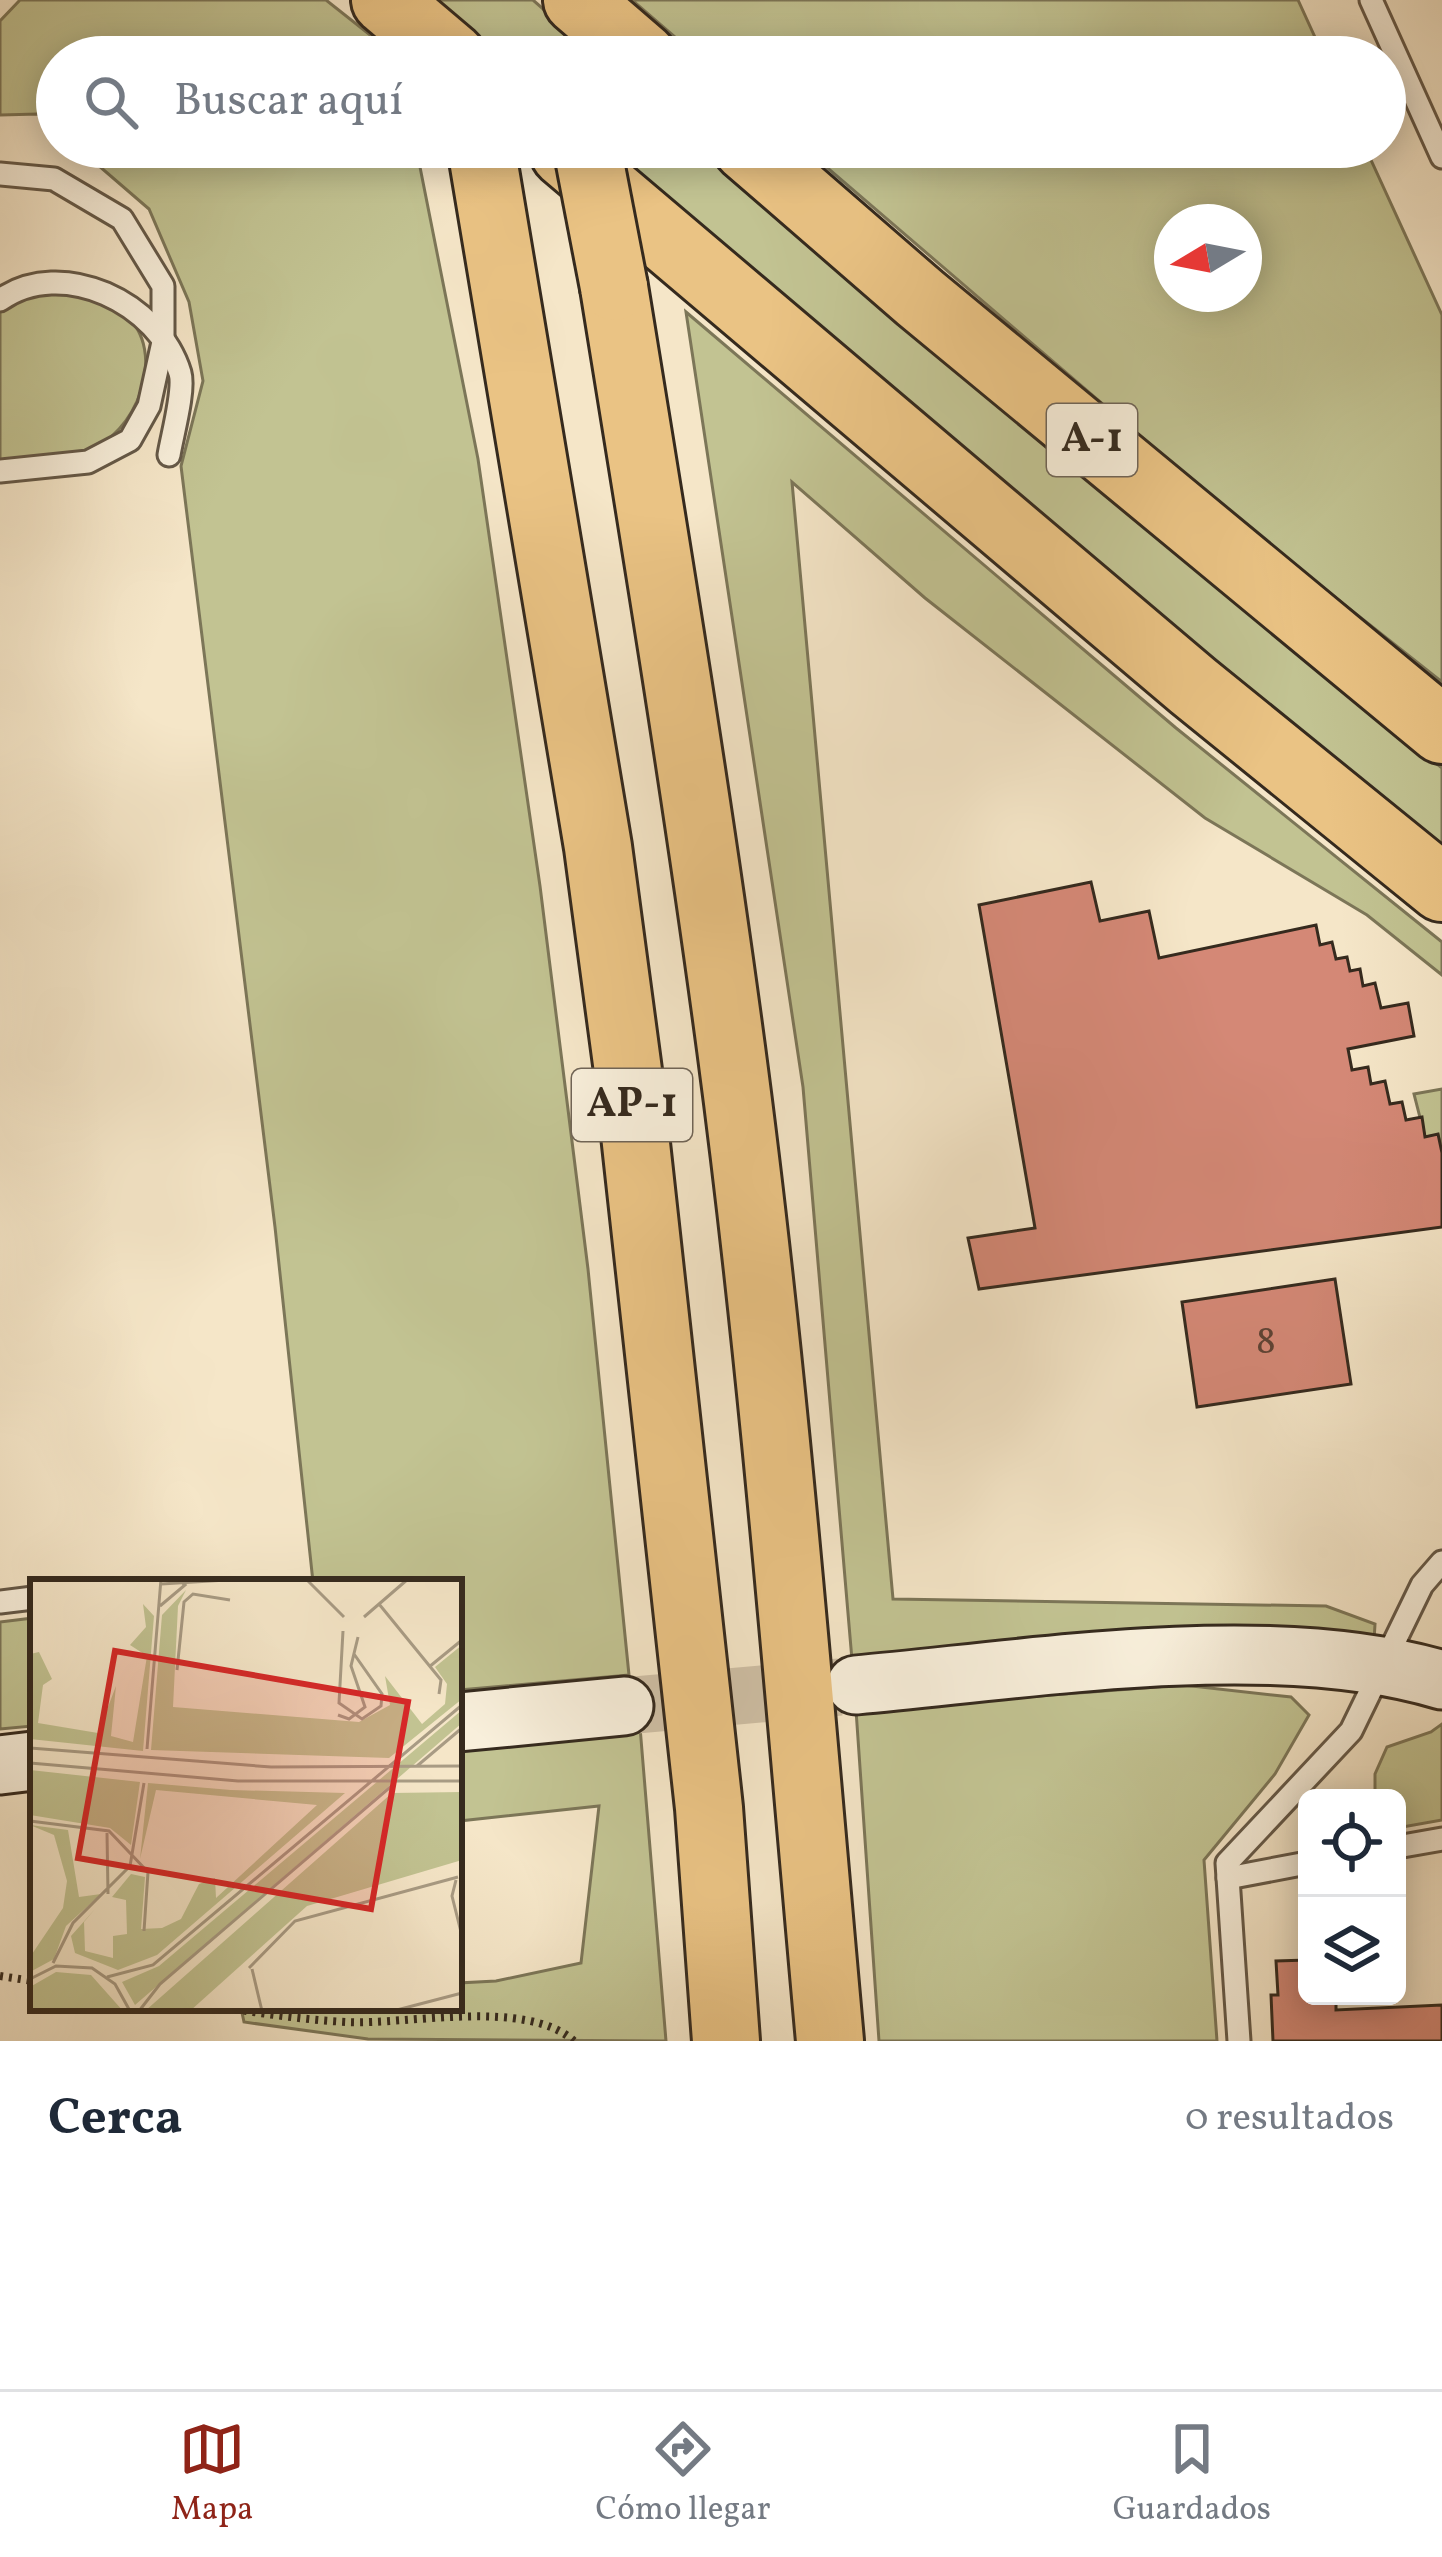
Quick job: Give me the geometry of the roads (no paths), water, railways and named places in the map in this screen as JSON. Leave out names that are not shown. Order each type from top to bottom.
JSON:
[{"type":"highway","points":[[385,0],[427,36]]},
{"type":"highway","points":[[452,0],[459,36]]},
{"type":"highway","points":[[559,0],[566,36]]},
{"type":"highway","points":[[577,0],[619,36]]},
{"type":"highway","name":"AP-1","points":[[485,168],[598,847],[628,1071],[709,1808],[726,2041]]},
{"type":"highway","name":"A-1","points":[[581,168],[1193,686],[1442,888]]},
{"type":"highway","name":"AP-1","points":[[591,168],[683,709],[731,1052],[766,1354],[830,2041]]},
{"type":"highway","name":"A-1","points":[[770,168],[1442,730]]},
{"type":"street","points":[[856,1685],[1245,1656],[1385,1665],[1442,1680]]},
{"type":"street","points":[[462,1722],[624,1706]]},
{"type":"street","points":[[0,1765],[30,1761]]},
{"type":"lane","points":[[1371,0],[1387,36]]},
{"type":"lane","points":[[1406,77],[1442,157]]},
{"type":"lane","points":[[0,174],[55,178],[122,219],[163,286],[163,342],[149,406],[130,440],[88,462],[0,471]]},
{"type":"lane","points":[[0,300],[15,289],[79,282],[132,308],[163,342],[182,376],[169,455]]},
{"type":"lane","points":[[1239,2041],[1227,1864],[1351,1731],[1422,1586],[1442,1562]]},
{"type":"lane","points":[[0,1602],[30,1598]]},
{"type":"lane","points":[[1406,1845],[1442,1839]]},
{"type":"lane","points":[[1228,1878],[1298,1866]]},
{"type":"tunnel","points":[[624,1706],[840,1687]]}]
